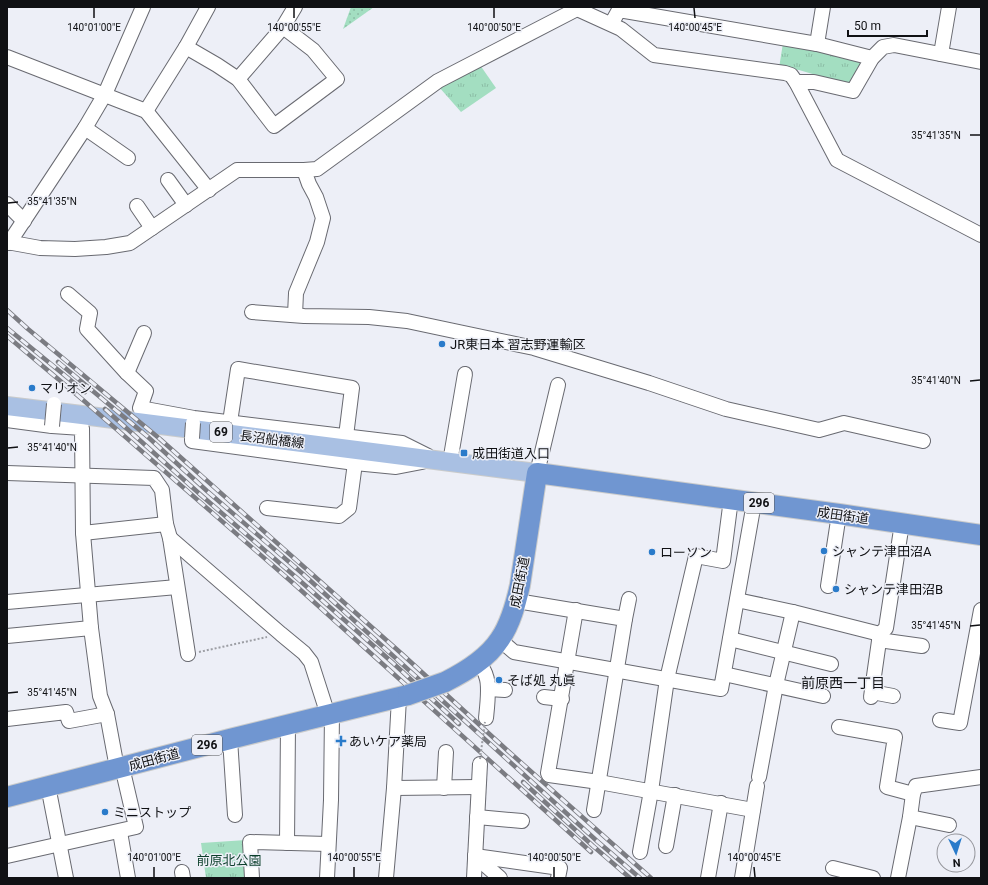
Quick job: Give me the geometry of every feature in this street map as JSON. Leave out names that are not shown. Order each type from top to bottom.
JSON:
[{"type":"highway","name":"成田街道","points":[[7,797],[230,739],[404,697],[445,682],[462,673],[489,652],[500,640],[510,621],[517,601],[520,585],[537,473],[981,535]]},
{"type":"main road","name":"長沼船橋線","points":[[7,406],[537,473]]},
{"type":"street","points":[[143,7],[105,94],[85,128],[24,221],[8,242],[40,248],[75,249],[106,247],[130,243],[237,170],[317,169],[438,81],[577,8],[620,29],[654,55],[791,75],[837,160],[981,235]]},
{"type":"street","points":[[146,111],[208,7]]},
{"type":"street","points":[[238,79],[282,27],[295,7]]},
{"type":"street","points":[[817,44],[823,7]]},
{"type":"street","points":[[941,54],[949,7]]},
{"type":"street","points":[[614,19],[619,10],[817,44],[872,58]]},
{"type":"street","points":[[186,46],[238,79],[274,126],[337,79],[313,50],[282,27]]},
{"type":"street","points":[[796,82],[814,82],[854,91],[872,58],[883,47],[894,45],[981,62]]},
{"type":"street","points":[[7,57],[146,111],[209,190]]},
{"type":"street","points":[[85,128],[128,158]]},
{"type":"street","points":[[296,315],[296,293],[317,242],[322,218],[316,198],[304,170]]},
{"type":"street","points":[[168,180],[186,206]]},
{"type":"street","points":[[7,204],[24,221]]},
{"type":"street","points":[[137,206],[152,228]]},
{"type":"street","points":[[68,294],[90,313],[87,329],[127,373],[146,390],[140,408],[169,413],[193,421],[230,422],[402,443],[442,461]]},
{"type":"street","points":[[252,312],[296,315],[369,316],[407,321],[534,348],[642,381],[726,409],[819,430],[844,423],[923,441]]},
{"type":"street","points":[[127,373],[144,333]]},
{"type":"street","points":[[230,422],[238,369],[352,388],[346,436]]},
{"type":"street","points":[[442,461],[465,374]]},
{"type":"street","points":[[537,473],[558,385]]},
{"type":"street","points":[[7,397],[54,404],[52,426]]},
{"type":"street","points":[[7,420],[82,428],[83,533],[91,628],[100,696],[107,714],[136,827],[120,832],[7,856]]},
{"type":"street","points":[[193,421],[192,441],[355,463],[396,467],[442,461]]},
{"type":"street","points":[[267,508],[339,516],[349,508],[355,463]]},
{"type":"street","points":[[7,473],[154,478],[162,490],[166,524],[170,538],[188,654]]},
{"type":"street","points":[[640,852],[651,791],[667,680],[696,556],[722,566],[731,499]]},
{"type":"street","points":[[500,640],[514,652],[721,689],[754,503]]},
{"type":"street","points":[[828,586],[839,514]]},
{"type":"street","points":[[893,696],[871,695],[880,637],[886,628],[902,523]]},
{"type":"street","points":[[83,533],[166,524]]},
{"type":"street","points":[[170,538],[312,662],[330,714],[330,800],[327,878]]},
{"type":"street","points":[[7,602],[177,587]]},
{"type":"street","points":[[594,810],[629,599]]},
{"type":"street","points":[[737,600],[793,612],[880,637],[922,646]]},
{"type":"street","points":[[517,601],[625,619]]},
{"type":"street","points":[[576,610],[562,699],[548,773],[550,775],[675,795],[753,810]]},
{"type":"street","points":[[940,720],[960,723],[981,610]]},
{"type":"street","points":[[742,878],[776,685],[793,612]]},
{"type":"street","points":[[7,636],[91,628]]},
{"type":"street","points":[[730,639],[831,664]]},
{"type":"street","points":[[478,662],[487,676],[488,689],[486,720]]},
{"type":"street","points":[[724,674],[823,696]]},
{"type":"street","points":[[488,689],[504,690]]},
{"type":"street","points":[[386,878],[404,697]]},
{"type":"street","points":[[544,697],[562,699]]},
{"type":"street","points":[[7,719],[66,712],[69,722],[107,714]]},
{"type":"street","points":[[287,843],[288,725]]},
{"type":"street","points":[[839,726],[895,737],[887,787],[913,794]]},
{"type":"street","points":[[230,739],[235,816]]},
{"type":"street","points":[[444,788],[446,752]]},
{"type":"street","points":[[474,878],[480,761]]},
{"type":"street","points":[[898,878],[913,794],[916,786],[981,777]]},
{"type":"street","points":[[48,786],[66,878]]},
{"type":"street","points":[[394,788],[478,788]]},
{"type":"street","points":[[666,846],[675,795]]},
{"type":"street","points":[[708,878],[721,803]]},
{"type":"street","points":[[478,817],[522,821]]},
{"type":"street","points":[[910,817],[949,825]]},
{"type":"street","points":[[120,832],[128,878]]},
{"type":"street","points":[[252,878],[250,842],[328,844]]},
{"type":"street","points":[[475,856],[500,878]]},
{"type":"street","points":[[475,856],[560,868],[558,878]]},
{"type":"street","points":[[833,868],[872,878]]},
{"type":"path","points":[[188,654],[281,634]]},
{"type":"path","points":[[480,761],[486,720]]},
{"type":"green space","points":[[351,7],[374,7],[343,29]]},
{"type":"green space","points":[[783,43],[863,59],[850,85],[799,70],[779,68]]},
{"type":"green space","points":[[480,65],[496,88],[461,112],[439,87]]},
{"type":"green space","name":"前原北公園","points":[[246,840],[248,878],[206,878],[201,843]]},
{"type":"railway","points":[[7,310],[160,439],[651,878]]},
{"type":"railway","points":[[7,328],[85,392]]},
{"type":"railway","points":[[7,336],[83,400],[294,584],[591,852]]},
{"type":"railway","points":[[58,362],[148,437],[207,491],[303,574],[597,841],[640,878]]},
{"type":"railway","points":[[105,409],[393,663],[459,724]]},
{"type":"railway","points":[[523,782],[630,878]]},
{"type":"place","name":"JR東日本 習志野運輸区","points":[[442,344]]},
{"type":"place","name":"マリオン","points":[[32,388]]},
{"type":"place","name":"成田街道入口","points":[[464,453]]},
{"type":"place","name":"シャンテ津田沼A","points":[[824,551]]},
{"type":"place","name":"ローソン","points":[[652,552]]},
{"type":"place","name":"シャンテ津田沼B","points":[[836,589]]},
{"type":"place","name":"そば処 丸眞","points":[[499,680]]},
{"type":"place","name":"あいケア薬局","points":[[341,741]]},
{"type":"place","name":"ミニストップ","points":[[105,812]]},
{"type":"district","name":"前原西一丁目","points":[[843,683]]}]
